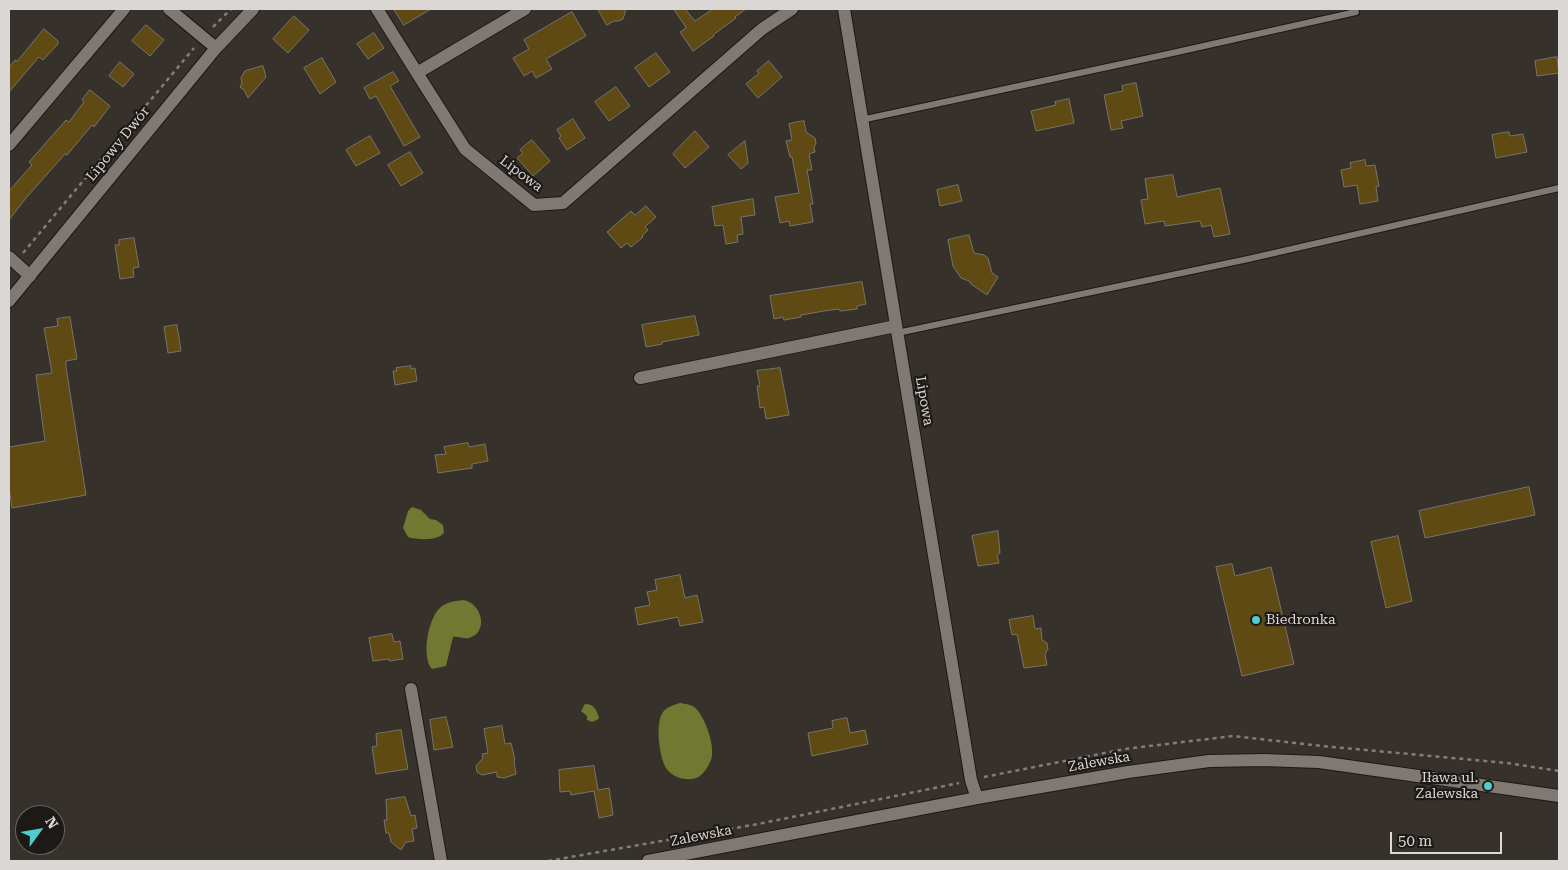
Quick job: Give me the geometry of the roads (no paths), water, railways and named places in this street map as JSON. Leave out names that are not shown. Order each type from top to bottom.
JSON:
[{"type":"street","points":[[9,145],[124,9]]},
{"type":"street","points":[[169,9],[216,48]]},
{"type":"street","name":"Lipowy Dwór","points":[[9,301],[216,48],[253,9]]},
{"type":"street","name":"Lipowa","points":[[377,9],[465,149],[534,205],[563,203],[762,29],[792,9]]},
{"type":"street","points":[[417,74],[525,9]]},
{"type":"street","name":"Lipowa","points":[[844,9],[971,780],[977,798]]},
{"type":"street","points":[[12,260],[30,276]]},
{"type":"street","points":[[640,378],[896,330]]},
{"type":"street","points":[[411,689],[441,861]]},
{"type":"street","name":"Zalewska","points":[[648,861],[977,798],[1209,761],[1319,762],[1559,796]]},
{"type":"lane","points":[[861,120],[1356,12]]},
{"type":"lane","points":[[896,330],[1257,257],[1559,188]]},
{"type":"place","name":"Biedronka","points":[[1256,620]]},
{"type":"place","name":"Iława ul. Zalewska","points":[[1488,786]]}]
